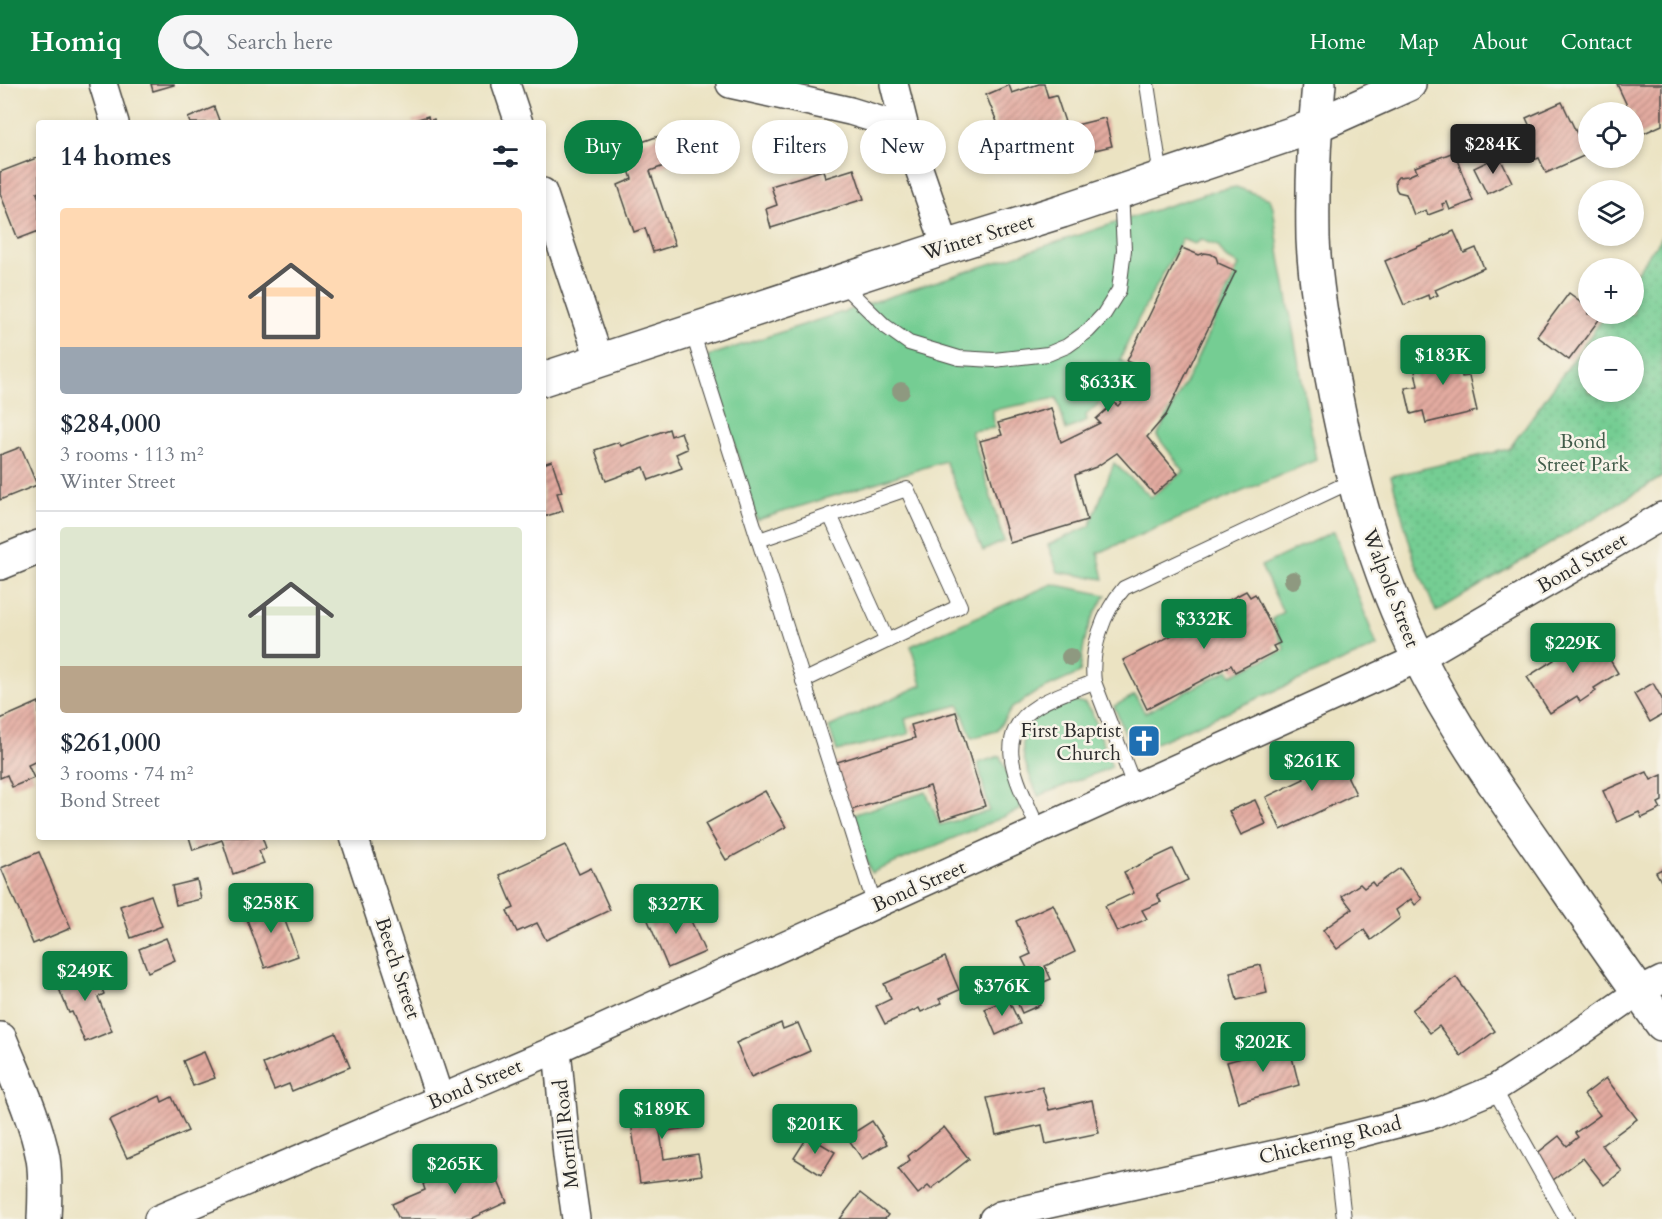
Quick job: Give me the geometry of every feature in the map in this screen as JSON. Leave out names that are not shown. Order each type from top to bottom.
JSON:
[{"type":"main road","name":"Walpole Street","points":[[1319,84],[1313,240],[1318,298],[1354,480],[1378,562],[1397,612],[1419,658],[1467,744],[1497,789],[1650,986],[1662,1024]]},
{"type":"main road","name":"Winter Street","points":[[546,378],[1316,126],[1409,84]]},
{"type":"main road","points":[[0,563],[36,548]]},
{"type":"main road","points":[[0,1039],[30,1116],[43,1159],[44,1219]]},
{"type":"street","points":[[103,84],[114,120]]},
{"type":"street","points":[[506,84],[518,120]]},
{"type":"street","points":[[730,84],[850,111],[879,120]]},
{"type":"street","points":[[894,84],[903,120]]},
{"type":"street","points":[[921,174],[946,247]]},
{"type":"street","points":[[546,201],[600,361]]},
{"type":"street","name":"Bond Street","points":[[158,1219],[556,1049],[1419,658],[1662,516]]},
{"type":"street","name":"Beech Street","points":[[355,840],[440,1099]]},
{"type":"street","name":"Chickering Road","points":[[993,1219],[1000,1215],[1335,1140],[1432,1115],[1494,1089],[1650,986]]},
{"type":"street","name":"Morrill Road","points":[[556,1049],[576,1219]]},
{"type":"lane","points":[[1147,84],[1161,178]]},
{"type":"lane","points":[[840,282],[885,326],[909,343],[959,358],[994,360],[1048,354],[1067,346],[1088,331],[1104,314],[1119,290],[1124,250],[1121,191]]},
{"type":"lane","points":[[692,331],[875,906]]},
{"type":"lane","points":[[1135,788],[1094,682],[1092,666],[1096,643],[1114,601],[1125,588],[1354,480]]},
{"type":"lane","points":[[759,540],[907,489],[960,606],[803,681]]},
{"type":"lane","points":[[830,515],[887,641]]},
{"type":"lane","points":[[1039,831],[1012,764],[1009,750],[1014,731],[1027,714],[1040,704],[1094,682]]},
{"type":"lane","points":[[1494,1089],[1567,1219]]},
{"type":"lane","points":[[1335,1140],[1344,1219]]},
{"type":"green space","points":[[1236,187],[1270,199],[1273,207],[1316,460],[1098,553],[1104,579],[1058,572],[1048,545],[1090,526],[1114,463],[1151,497],[1184,471],[1157,436],[1192,370],[1239,265],[1226,258],[1218,246],[1201,240],[1194,244],[1182,239],[1138,320],[1120,360],[1133,368],[1115,395],[1110,393],[1086,415],[1087,421],[1066,430],[1057,398],[993,410],[994,428],[971,431],[1004,541],[983,551],[945,461],[757,520],[708,356],[1210,192]]},
{"type":"green space","name":"Bond Street Park","points":[[1662,236],[1662,477],[1436,612],[1415,562],[1391,476],[1509,449],[1578,353],[1578,402],[1644,402],[1644,336],[1590,336],[1599,324],[1644,324],[1644,262]]},
{"type":"green space","points":[[1334,531],[1377,646],[1133,753],[1114,706],[1135,695],[1145,713],[1228,670],[1232,675],[1285,650],[1272,619],[1283,612],[1261,566]]},
{"type":"green space","points":[[1052,584],[1106,595],[1087,632],[1080,673],[1035,693],[1012,708],[996,731],[972,738],[959,705],[905,719],[909,734],[837,751],[829,727],[922,685],[911,646]]},
{"type":"green space","points":[[1073,701],[1084,703],[1091,710],[1112,767],[1038,796],[1024,759],[1023,739],[1026,730],[1031,722],[1040,715]]},
{"type":"green space","points":[[1000,756],[1022,809],[871,873],[851,815],[926,792],[940,825],[989,811],[978,763]]},
{"type":"building","points":[[151,84],[174,84],[174,85],[153,91]]},
{"type":"building","points":[[1044,84],[1048,97],[1056,95],[1064,120],[996,120],[986,95],[1009,85],[1012,93]]},
{"type":"building","points":[[1617,84],[1662,84],[1662,125],[1644,133],[1644,102],[1625,102]]},
{"type":"building","points":[[1562,102],[1578,136],[1578,159],[1546,173],[1539,158],[1531,161],[1521,138],[1533,133],[1526,118]]},
{"type":"building","points":[[214,107],[219,120],[189,120],[188,118]]},
{"type":"building","points":[[428,116],[429,120],[415,120]]},
{"type":"building","points":[[1105,118],[1112,146],[1095,150],[1095,120]]},
{"type":"building","points":[[655,137],[655,169],[650,171],[675,245],[653,252],[645,228],[634,232],[618,185],[632,179],[630,174],[643,174],[643,142]]},
{"type":"building","points":[[1454,152],[1473,201],[1450,210],[1447,202],[1442,204],[1444,209],[1428,215],[1426,210],[1414,215],[1406,194],[1398,192],[1395,181],[1398,177],[1417,172],[1415,167]]},
{"type":"building","points":[[1499,156],[1512,182],[1487,194],[1474,168]]},
{"type":"building","points":[[36,158],[36,232],[18,239],[0,193],[0,172]]},
{"type":"building","points":[[854,169],[864,199],[771,228],[766,209],[777,205],[771,186],[810,174],[824,174],[825,178],[848,174],[848,171]]},
{"type":"building","points":[[1454,231],[1464,253],[1476,248],[1484,268],[1435,290],[1438,295],[1429,299],[1428,295],[1404,305],[1385,261]]},
{"type":"building","points":[[1182,248],[1199,255],[1211,254],[1216,257],[1218,263],[1236,271],[1166,415],[1147,437],[1178,474],[1154,494],[1117,453],[1096,467],[1075,475],[1087,520],[1010,543],[980,441],[1002,435],[998,423],[1051,408],[1061,442],[1100,423],[1096,419],[1114,403],[1118,406],[1135,386],[1144,368],[1127,361]]},
{"type":"building","points":[[1569,293],[1578,300],[1578,324],[1596,324],[1587,336],[1578,336],[1578,348],[1569,360],[1537,336]]},
{"type":"building","points":[[1460,338],[1465,363],[1459,364],[1462,377],[1469,376],[1477,411],[1426,423],[1423,411],[1411,414],[1405,388],[1418,386],[1415,371],[1439,365],[1435,344]]},
{"type":"building","points":[[669,429],[671,436],[681,432],[687,449],[676,454],[682,468],[649,480],[644,467],[606,481],[595,450],[619,442],[621,446]]},
{"type":"building","points":[[21,447],[36,485],[0,500],[0,455]]},
{"type":"building","points":[[552,461],[562,492],[557,493],[563,511],[546,516],[546,463]]},
{"type":"building","points":[[1246,591],[1250,597],[1255,594],[1280,643],[1273,646],[1276,651],[1235,672],[1231,665],[1147,709],[1123,660],[1208,617],[1206,612]]},
{"type":"building","points":[[1595,635],[1618,673],[1594,688],[1596,691],[1580,702],[1577,696],[1550,713],[1527,677],[1554,660],[1552,656],[1569,645],[1571,649]]},
{"type":"building","points":[[1653,683],[1662,699],[1662,715],[1650,722],[1634,694]]},
{"type":"building","points":[[36,703],[36,761],[28,765],[34,778],[12,787],[7,775],[0,778],[0,719]]},
{"type":"building","points":[[956,712],[985,806],[941,820],[930,786],[848,811],[834,763],[915,738],[911,725]]},
{"type":"building","points":[[1336,753],[1356,794],[1281,830],[1266,797],[1304,779],[1299,770]]},
{"type":"building","points":[[1647,772],[1651,780],[1662,775],[1662,801],[1658,803],[1661,809],[1642,818],[1639,812],[1617,822],[1603,791]]},
{"type":"building","points":[[765,791],[786,827],[726,860],[705,824]]},
{"type":"building","points":[[1255,800],[1266,824],[1241,835],[1229,811]]},
{"type":"building","points":[[190,840],[222,840],[193,850]]},
{"type":"building","points":[[222,840],[263,840],[266,848],[259,851],[264,863],[233,874]]},
{"type":"building","points":[[565,845],[579,874],[591,868],[610,910],[546,940],[537,923],[517,932],[507,911],[514,908],[500,875]]},
{"type":"building","points":[[1173,849],[1188,880],[1157,894],[1161,902],[1142,910],[1147,919],[1117,932],[1105,906],[1134,893],[1124,872]]},
{"type":"building","points":[[39,852],[71,928],[33,944],[1,868]]},
{"type":"building","points":[[1400,868],[1422,899],[1415,905],[1411,899],[1396,910],[1400,918],[1371,940],[1364,930],[1337,949],[1323,930],[1352,909],[1342,896],[1360,884],[1364,888],[1372,882],[1375,886]]},
{"type":"building","points":[[1662,869],[1662,883],[1656,872]]},
{"type":"building","points":[[197,880],[201,899],[176,905],[172,886]]},
{"type":"building","points":[[151,895],[162,926],[131,938],[120,906]]},
{"type":"building","points":[[277,899],[298,956],[265,968],[244,911]]},
{"type":"building","points":[[683,903],[705,952],[668,968],[647,918]]},
{"type":"building","points":[[1053,904],[1075,952],[1045,966],[1051,979],[1032,987],[1040,1005],[1022,1013],[1008,982],[1029,972],[1022,958],[1031,954],[1016,921]]},
{"type":"building","points":[[166,938],[175,960],[148,972],[139,949]]},
{"type":"building","points":[[945,957],[959,990],[939,999],[942,1003],[921,1012],[919,1008],[885,1024],[876,1006],[891,999],[884,984]]},
{"type":"building","points":[[92,964],[104,994],[98,997],[112,1031],[85,1042],[72,1012],[69,1013],[55,979]]},
{"type":"building","points":[[1261,965],[1267,993],[1237,1000],[1230,972]]},
{"type":"building","points":[[1456,977],[1495,1031],[1461,1056],[1439,1026],[1430,1033],[1412,1010]]},
{"type":"building","points":[[1008,999],[1020,1024],[996,1035],[985,1009]]},
{"type":"building","points":[[781,1023],[783,1029],[798,1023],[810,1051],[751,1077],[736,1043]]},
{"type":"building","points":[[336,1033],[350,1067],[292,1091],[289,1084],[274,1090],[263,1064]]},
{"type":"building","points":[[1289,1045],[1299,1085],[1239,1102],[1227,1062]]},
{"type":"building","points":[[204,1052],[215,1078],[193,1086],[183,1061]]},
{"type":"building","points":[[1606,1078],[1637,1119],[1602,1145],[1622,1171],[1604,1185],[1583,1158],[1553,1180],[1535,1155],[1559,1136],[1567,1146],[1578,1137],[1575,1133],[1600,1115],[1584,1095]]},
{"type":"building","points":[[1042,1087],[1049,1110],[1092,1100],[1099,1133],[1046,1144],[1042,1125],[996,1135],[987,1098]]},
{"type":"building","points":[[690,1095],[695,1127],[660,1132],[664,1159],[698,1154],[702,1175],[640,1183],[629,1109],[668,1103],[667,1099]]},
{"type":"building","points":[[160,1096],[162,1102],[172,1097],[188,1131],[127,1158],[109,1120]]},
{"type":"building","points":[[872,1121],[887,1144],[862,1159],[847,1137]]},
{"type":"building","points":[[944,1127],[969,1159],[931,1189],[928,1186],[918,1194],[898,1169],[910,1160],[908,1156]]},
{"type":"building","points":[[808,1136],[835,1152],[821,1175],[794,1158]]},
{"type":"building","points":[[487,1156],[507,1202],[470,1219],[399,1219],[392,1204],[425,1190],[423,1184]]},
{"type":"building","points":[[860,1193],[888,1215],[885,1219],[840,1219]]},
{"type":"place","name":"First Baptist Church","points":[[1144,741]]}]
